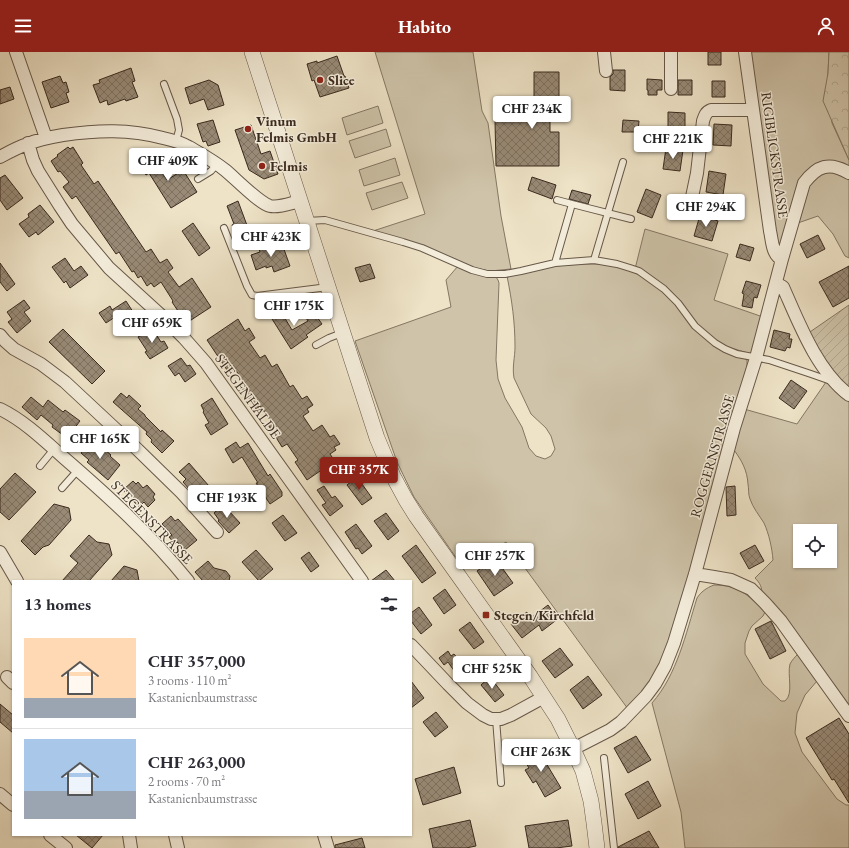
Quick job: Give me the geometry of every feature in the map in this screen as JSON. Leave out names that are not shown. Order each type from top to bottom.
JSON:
[{"type":"street","points":[[16,52],[46,138]]},
{"type":"street","points":[[252,52],[377,438],[392,474],[416,516],[530,676],[558,719],[583,771],[591,801],[597,848]]},
{"type":"street","points":[[604,52],[606,71]]},
{"type":"street","points":[[670,52],[671,89]]},
{"type":"street","name":"RIGIBLICKSTRASSE","points":[[745,52],[770,231],[775,253],[778,258],[782,259]]},
{"type":"street","points":[[692,198],[697,172],[702,121],[707,112],[711,110],[753,110]]},
{"type":"street","points":[[0,157],[28,143],[46,138],[86,132],[116,131],[152,135],[176,141],[188,146],[217,164],[267,205],[277,206],[300,201]]},
{"type":"street","name":"STEGENHALDE","points":[[28,143],[38,171],[72,224],[109,268],[170,323],[206,363],[361,580]]},
{"type":"street","name":"ROGGERNSTRASSE","points":[[573,749],[610,730],[621,722],[646,696],[666,666],[695,574],[734,428],[756,358],[804,183],[811,174],[819,168],[829,166],[841,168],[849,173]]},
{"type":"street","points":[[776,283],[782,287],[815,355],[835,383],[849,395]]},
{"type":"street","points":[[0,335],[14,349],[41,364],[65,382],[144,456],[199,511],[217,532]]},
{"type":"street","name":"STEGENSTRASSE","points":[[0,409],[14,417],[113,501],[146,533],[187,580]]},
{"type":"street","points":[[0,552],[16,580]]},
{"type":"street","points":[[695,574],[731,580],[751,589],[781,621],[846,712]]},
{"type":"street","points":[[412,646],[467,703],[483,716],[496,720],[501,719],[544,697]]},
{"type":"street","points":[[0,794],[12,804]]},
{"type":"street","points":[[51,836],[66,848]]},
{"type":"street","points":[[129,836],[131,848]]},
{"type":"street","points":[[175,836],[178,848]]},
{"type":"street","points":[[324,836],[328,848]]},
{"type":"lane","points":[[164,84],[177,119],[178,130],[176,141]]},
{"type":"lane","points":[[594,260],[623,162]]},
{"type":"lane","points":[[198,179],[211,171],[217,164]]},
{"type":"lane","points":[[557,200],[631,219]]},
{"type":"lane","points":[[555,263],[572,204]]},
{"type":"lane","points":[[307,221],[325,220],[403,242],[422,248],[472,270],[488,274],[505,274],[555,263],[594,260],[617,264],[639,271],[664,288],[678,303],[695,326],[715,343],[737,354],[769,360],[835,383]]},
{"type":"lane","points":[[224,228],[247,286],[252,294],[257,296],[328,287]]},
{"type":"lane","points":[[316,345],[343,333]]},
{"type":"lane","points":[[40,466],[54,450]]},
{"type":"lane","points":[[62,488],[78,470]]},
{"type":"lane","points":[[496,720],[501,783]]},
{"type":"lane","points":[[604,758],[614,848]]},
{"type":"green space","points":[[375,52],[473,52],[482,111],[488,123],[501,216],[511,269],[490,271],[475,268],[409,241],[373,231],[425,214]]},
{"type":"green space","points":[[750,52],[829,52],[828,73],[832,123],[849,160],[849,169],[812,167],[782,246],[778,247],[777,246]]},
{"type":"green space","points":[[829,52],[849,52],[849,160],[823,101],[828,73]]},
{"type":"green space","points":[[378,106],[383,123],[347,135],[342,118]]},
{"type":"green space","points":[[386,129],[391,146],[355,158],[349,141]]},
{"type":"green space","points":[[395,158],[400,175],[364,186],[359,170]]},
{"type":"green space","points":[[825,170],[849,176],[849,258],[845,256],[833,234],[818,216],[795,224],[806,187]]},
{"type":"green space","points":[[402,182],[408,198],[372,210],[366,193]]},
{"type":"green space","points":[[645,229],[728,254],[714,300],[763,317],[751,354],[720,343],[701,328],[681,304],[635,269]]},
{"type":"green space","points":[[601,264],[618,267],[641,276],[668,295],[698,331],[747,360],[747,366],[672,636],[656,673],[645,690],[628,709],[506,542],[464,569],[414,497],[397,462],[355,341],[451,307],[446,280],[458,266],[488,276],[496,277],[499,283],[496,360],[498,379],[505,398],[522,427],[529,448],[536,456],[545,459],[551,456],[555,449],[551,436],[546,428],[531,414],[514,378],[514,329],[512,303],[507,276],[556,266]]},
{"type":"green space","points":[[849,305],[849,392],[844,388],[807,334]]},
{"type":"green space","points":[[826,382],[833,385],[849,398],[849,705],[842,696],[836,692],[777,612],[774,603],[762,594],[762,589],[755,578],[773,560],[771,546],[764,523],[751,502],[745,470],[742,462],[734,450],[744,409],[797,424]]},
{"type":"green space","points":[[714,585],[723,585],[737,589],[748,596],[765,612],[749,631],[745,643],[745,654],[763,684],[781,701],[785,701],[788,698],[790,689],[789,668],[790,664],[798,654],[817,681],[805,695],[797,713],[795,733],[802,752],[837,799],[846,805],[849,805],[849,848],[685,848],[681,812],[652,703],[668,680],[680,653],[697,598],[704,590]]},
{"type":"shaded area","points":[[234,488],[244,499],[244,504],[239,505],[229,493]]},
{"type":"building","points":[[708,52],[721,52],[721,65],[708,65]]},
{"type":"building","points":[[337,56],[349,88],[320,97],[314,80],[312,81],[307,64],[317,61],[317,63]]},
{"type":"building","points":[[131,68],[135,81],[132,82],[138,97],[126,101],[125,99],[108,105],[107,100],[100,103],[93,85],[100,83],[99,80]]},
{"type":"building","points":[[613,70],[625,70],[625,91],[610,90],[610,77],[613,74]]},
{"type":"building","points":[[534,72],[559,72],[559,116],[550,116],[550,132],[559,132],[559,166],[496,166],[495,121],[534,121]]},
{"type":"building","points":[[60,76],[63,83],[66,82],[69,92],[66,93],[69,102],[51,108],[42,82]]},
{"type":"building","points":[[647,79],[662,80],[662,90],[657,90],[657,95],[648,95]]},
{"type":"building","points":[[209,80],[218,85],[224,105],[208,110],[204,99],[190,104],[185,88]]},
{"type":"building","points":[[678,80],[692,80],[692,95],[678,95]]},
{"type":"building","points":[[712,81],[725,81],[725,97],[712,97]]},
{"type":"building","points":[[10,87],[14,99],[0,104],[0,90]]},
{"type":"building","points":[[668,112],[685,113],[685,133],[668,133]]},
{"type":"building","points":[[213,120],[220,142],[208,146],[206,141],[203,142],[197,124]]},
{"type":"building","points":[[623,120],[639,121],[638,132],[622,132]]},
{"type":"building","points":[[714,124],[732,125],[731,146],[713,145]]},
{"type":"building","points":[[251,125],[261,154],[270,151],[278,174],[264,179],[249,170],[235,130]]},
{"type":"building","points":[[68,147],[70,149],[73,147],[83,163],[81,165],[94,184],[98,181],[146,252],[151,249],[160,263],[167,259],[173,268],[168,272],[179,287],[192,278],[211,307],[188,322],[184,316],[182,317],[161,282],[154,287],[151,283],[147,286],[141,276],[138,278],[134,271],[132,272],[119,252],[116,254],[76,196],[72,199],[63,187],[69,182],[60,171],[58,172],[51,161]]},
{"type":"building","points":[[666,148],[683,150],[680,171],[663,169]]},
{"type":"building","points":[[150,153],[167,180],[183,170],[197,192],[171,208],[149,173],[146,175],[140,166],[142,165],[138,160]]},
{"type":"building","points":[[709,171],[726,174],[723,195],[706,192]]},
{"type":"building","points":[[5,175],[23,198],[7,210],[0,200],[0,178]]},
{"type":"building","points":[[532,177],[556,185],[552,199],[528,190]]},
{"type":"building","points":[[646,189],[661,195],[652,218],[637,212]]},
{"type":"building","points":[[572,190],[591,195],[588,204],[569,199]]},
{"type":"building","points":[[238,201],[248,228],[254,225],[258,234],[240,241],[232,225],[234,224],[227,206]]},
{"type":"building","points":[[40,205],[54,222],[38,235],[36,232],[29,237],[19,224],[29,217],[28,214]]},
{"type":"building","points":[[700,215],[718,221],[712,241],[694,236]]},
{"type":"building","points":[[193,223],[210,248],[199,256],[182,231]]},
{"type":"building","points":[[818,235],[825,249],[807,258],[800,244]]},
{"type":"building","points":[[281,241],[290,266],[274,272],[272,266],[266,268],[266,266],[256,270],[251,255],[260,252],[259,249]]},
{"type":"building","points":[[740,244],[754,248],[750,261],[736,257]]},
{"type":"building","points":[[65,258],[74,271],[81,266],[88,275],[70,288],[66,281],[64,283],[52,267]]},
{"type":"building","points":[[0,263],[15,284],[7,291],[0,282]]},
{"type":"building","points":[[370,264],[375,278],[360,282],[355,268]]},
{"type":"building","points":[[849,266],[849,298],[833,307],[819,282]]},
{"type":"building","points":[[746,281],[761,285],[757,298],[754,297],[752,308],[742,306],[744,294],[742,293]]},
{"type":"building","points":[[24,300],[30,308],[24,312],[31,321],[17,333],[8,322],[12,319],[7,312]]},
{"type":"building","points":[[126,301],[135,315],[120,325],[115,317],[106,323],[99,313],[110,306],[112,310]]},
{"type":"building","points":[[277,305],[292,330],[308,321],[304,315],[312,310],[322,324],[306,335],[308,337],[291,349],[267,311]]},
{"type":"building","points":[[238,319],[245,331],[249,328],[255,338],[249,342],[260,358],[265,355],[272,367],[277,364],[290,387],[293,385],[302,399],[307,396],[313,405],[307,409],[309,412],[303,416],[313,431],[322,425],[330,437],[334,435],[340,444],[334,447],[336,450],[330,454],[332,457],[327,461],[328,464],[307,480],[295,462],[298,460],[287,444],[282,447],[267,423],[271,421],[260,406],[256,409],[240,385],[244,383],[235,369],[229,373],[207,340]]},
{"type":"building","points":[[152,328],[161,342],[164,341],[168,348],[150,359],[138,337]]},
{"type":"building","points":[[63,329],[105,371],[92,384],[49,342]]},
{"type":"building","points":[[774,330],[790,334],[789,339],[792,339],[790,348],[787,347],[785,351],[770,347]]},
{"type":"building","points":[[181,358],[187,366],[190,365],[196,374],[185,382],[179,373],[175,376],[168,366]]},
{"type":"building","points":[[791,380],[807,391],[794,409],[779,398]]},
{"type":"building","points":[[121,393],[127,398],[129,395],[141,406],[138,409],[161,432],[162,430],[174,441],[162,453],[151,442],[152,440],[146,434],[147,432],[113,402]]},
{"type":"building","points":[[31,397],[43,407],[48,400],[63,412],[65,410],[80,421],[67,438],[52,427],[53,425],[41,415],[37,420],[22,407]]},
{"type":"building","points":[[212,398],[228,424],[211,435],[205,425],[209,423],[201,405]]},
{"type":"building","points":[[92,439],[111,455],[110,456],[120,465],[108,480],[87,462],[89,460],[81,453]]},
{"type":"building","points":[[236,442],[240,448],[248,443],[268,476],[270,474],[282,492],[282,496],[270,504],[256,483],[258,483],[242,457],[233,463],[225,449]]},
{"type":"building","points":[[189,463],[209,486],[197,498],[183,482],[186,479],[179,472]]},
{"type":"building","points":[[15,473],[36,492],[9,520],[0,512],[0,489]]},
{"type":"building","points":[[357,477],[372,498],[362,505],[347,485]]},
{"type":"building","points":[[133,481],[136,484],[138,482],[143,488],[147,485],[155,494],[153,497],[155,500],[148,507],[144,502],[139,507],[123,490]]},
{"type":"building","points":[[324,486],[332,498],[335,496],[343,506],[330,516],[322,505],[326,503],[317,490]]},
{"type":"building","points":[[735,486],[736,515],[727,516],[726,487]]},
{"type":"building","points":[[54,504],[69,508],[71,520],[49,545],[43,547],[35,555],[21,541]]},
{"type":"building","points":[[222,506],[240,523],[229,533],[218,521],[219,520],[214,513]]},
{"type":"building","points":[[386,513],[399,531],[388,540],[374,521]]},
{"type":"building","points":[[283,515],[297,533],[285,541],[272,523]]},
{"type":"building","points":[[171,516],[175,521],[178,519],[197,540],[185,550],[177,542],[175,544],[169,537],[172,535],[162,524]]},
{"type":"building","points":[[356,524],[372,546],[362,554],[358,548],[356,549],[345,532]]},
{"type":"building","points":[[89,535],[97,542],[109,544],[112,555],[90,580],[63,580],[78,563],[70,556]]},
{"type":"building","points":[[416,545],[436,573],[422,583],[402,556]]},
{"type":"building","points":[[755,545],[764,561],[749,569],[740,553]]},
{"type":"building","points":[[256,550],[273,569],[260,580],[258,580],[242,562]]},
{"type":"building","points":[[309,552],[319,566],[311,572],[301,558]]},
{"type":"building","points":[[495,558],[513,583],[494,596],[477,571]]},
{"type":"building","points":[[208,561],[214,568],[226,571],[230,576],[229,580],[202,580],[195,572]]},
{"type":"building","points":[[124,566],[137,570],[139,580],[112,580]]},
{"type":"building","points":[[386,570],[394,580],[372,580]]},
{"type":"building","points":[[445,589],[456,605],[444,614],[433,598]]},
{"type":"building","points":[[548,605],[559,618],[542,631],[539,625],[522,638],[511,624],[527,612],[531,618]]},
{"type":"building","points":[[419,607],[432,625],[421,634],[412,622],[412,612]]},
{"type":"building","points":[[771,621],[786,651],[770,659],[755,629]]},
{"type":"building","points":[[470,622],[484,642],[474,649],[459,630]]},
{"type":"building","points":[[560,648],[573,665],[555,678],[542,661]]},
{"type":"building","points":[[448,651],[451,656],[454,654],[460,661],[462,659],[468,667],[457,675],[448,662],[444,665],[439,658]]},
{"type":"building","points":[[588,676],[602,695],[583,709],[570,690]]},
{"type":"building","points":[[490,677],[504,695],[495,702],[481,685]]},
{"type":"building","points":[[412,682],[424,698],[412,707]]},
{"type":"building","points":[[0,704],[12,714],[12,732],[0,722]]},
{"type":"building","points":[[436,712],[448,727],[435,737],[423,722]]},
{"type":"building","points":[[839,718],[849,734],[849,803],[834,779],[832,780],[806,738]]},
{"type":"building","points":[[636,736],[651,760],[628,773],[614,748]]},
{"type":"building","points":[[537,748],[561,788],[545,797],[536,781],[533,783],[525,770],[529,768],[522,756]]},
{"type":"building","points":[[454,767],[461,793],[423,805],[415,779]]},
{"type":"building","points":[[648,781],[661,806],[638,819],[625,794]]},
{"type":"building","points":[[470,820],[476,846],[466,848],[433,848],[429,829]]},
{"type":"building","points":[[568,820],[572,846],[556,848],[529,848],[525,826]]},
{"type":"building","points":[[649,831],[659,848],[618,848],[618,847]]},
{"type":"building","points":[[77,836],[102,836],[92,848]]},
{"type":"building","points":[[362,838],[365,848],[335,848],[335,845]]},
{"type":"place","name":"Slice","points":[[320,80]]},
{"type":"place","name":"Vinum Felmis GmbH","points":[[248,129]]},
{"type":"place","name":"Felmis","points":[[262,166]]},
{"type":"place","name":"Stegen/Kirchfeld","points":[[486,615]]}]
